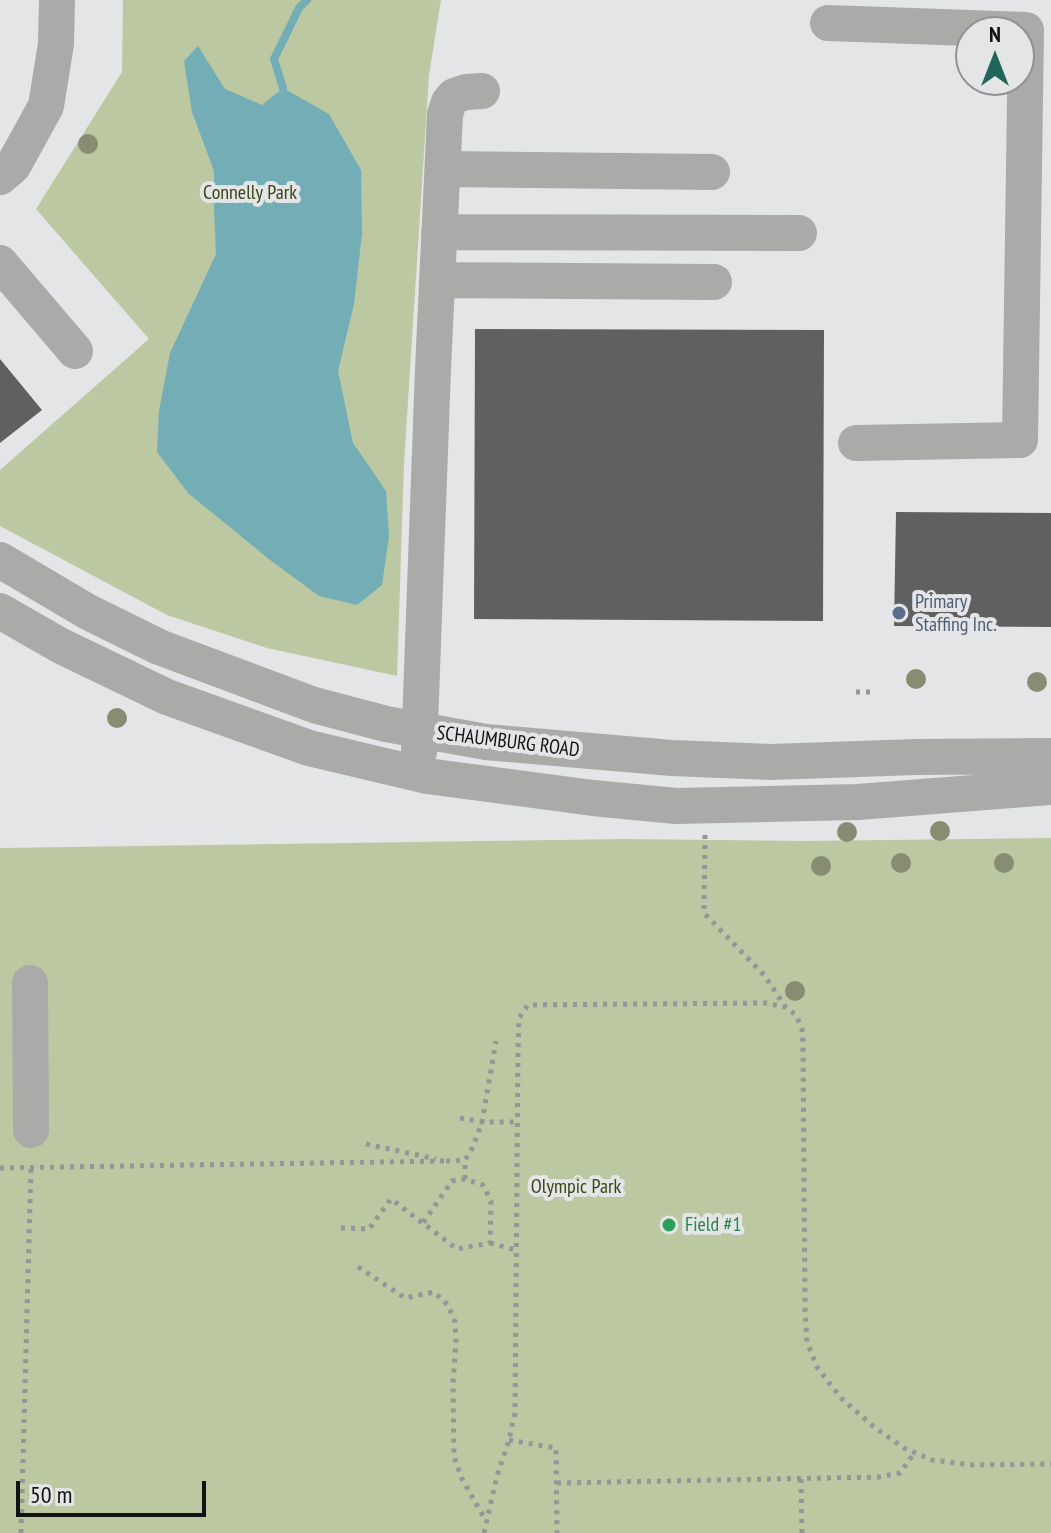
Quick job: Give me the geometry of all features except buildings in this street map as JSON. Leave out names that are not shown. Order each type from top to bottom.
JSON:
[{"type":"street","points":[[0,177],[13,166],[46,106],[56,44],[57,0]]},
{"type":"street","points":[[828,23],[1039,30],[1036,440],[856,443]]},
{"type":"street","points":[[417,774],[445,114],[454,96],[482,91]]},
{"type":"street","points":[[443,169],[712,172]]},
{"type":"street","points":[[439,232],[799,233]]},
{"type":"street","points":[[0,263],[75,351]]},
{"type":"street","points":[[437,280],[714,282]]},
{"type":"street","name":"SCHAUMBURG ROAD","points":[[0,560],[88,612],[159,647],[314,705],[421,731],[486,742],[570,750],[771,762],[1051,756]]},
{"type":"street","points":[[0,611],[61,646],[167,697],[309,748],[417,774],[676,806],[858,802],[1051,787]]},
{"type":"street","points":[[30,983],[31,1130]]},
{"type":"path","points":[[856,692],[870,692]]},
{"type":"path","points":[[705,828],[704,913],[764,975],[785,1007],[796,1015],[802,1029],[805,1309],[807,1342],[817,1367],[840,1397],[874,1427],[904,1448],[932,1460],[972,1465],[1051,1464]]},
{"type":"path","points":[[484,1533],[515,1413],[519,1018],[528,1005],[767,1003],[785,1007]]},
{"type":"path","points":[[465,1179],[465,1160],[482,1122],[496,1041]]},
{"type":"path","points":[[460,1118],[482,1122],[517,1122]]},
{"type":"path","points":[[21,1533],[31,1130]]},
{"type":"path","points":[[366,1144],[446,1161]]},
{"type":"path","points":[[0,1168],[465,1160]]},
{"type":"path","points":[[423,1223],[452,1181],[465,1179],[483,1185],[491,1201],[490,1243]]},
{"type":"path","points":[[341,1228],[369,1229],[391,1199],[457,1249],[490,1243],[517,1250]]},
{"type":"path","points":[[358,1267],[405,1298],[434,1292],[448,1305],[455,1322],[456,1341],[454,1457],[462,1479],[486,1521]]},
{"type":"path","points":[[509,1440],[556,1448],[557,1533]]},
{"type":"path","points":[[557,1483],[879,1477],[900,1473],[915,1452]]},
{"type":"path","points":[[801,1479],[802,1533]]},
{"type":"green space","name":"Connelly Park","points":[[123,0],[441,0],[429,75],[404,464],[397,676],[267,648],[167,615],[0,526],[0,470],[149,339],[36,209],[122,72]]},
{"type":"green space","name":"Olympic Park","points":[[1051,838],[1051,1533],[0,1533],[0,848],[624,839],[805,841]]},
{"type":"water","points":[[198,46],[225,89],[262,105],[283,88],[329,114],[361,170],[362,234],[354,304],[338,371],[353,443],[386,491],[389,536],[382,585],[357,605],[319,596],[270,560],[188,493],[157,452],[159,411],[170,353],[216,254],[214,171],[192,112],[184,61]]},
{"type":"waterway","points":[[283,88],[274,59],[299,8],[307,0]]},
{"type":"place","name":"Primary Staffing Inc.","points":[[899,613]]},
{"type":"place","name":"Field #1","points":[[669,1225]]}]
